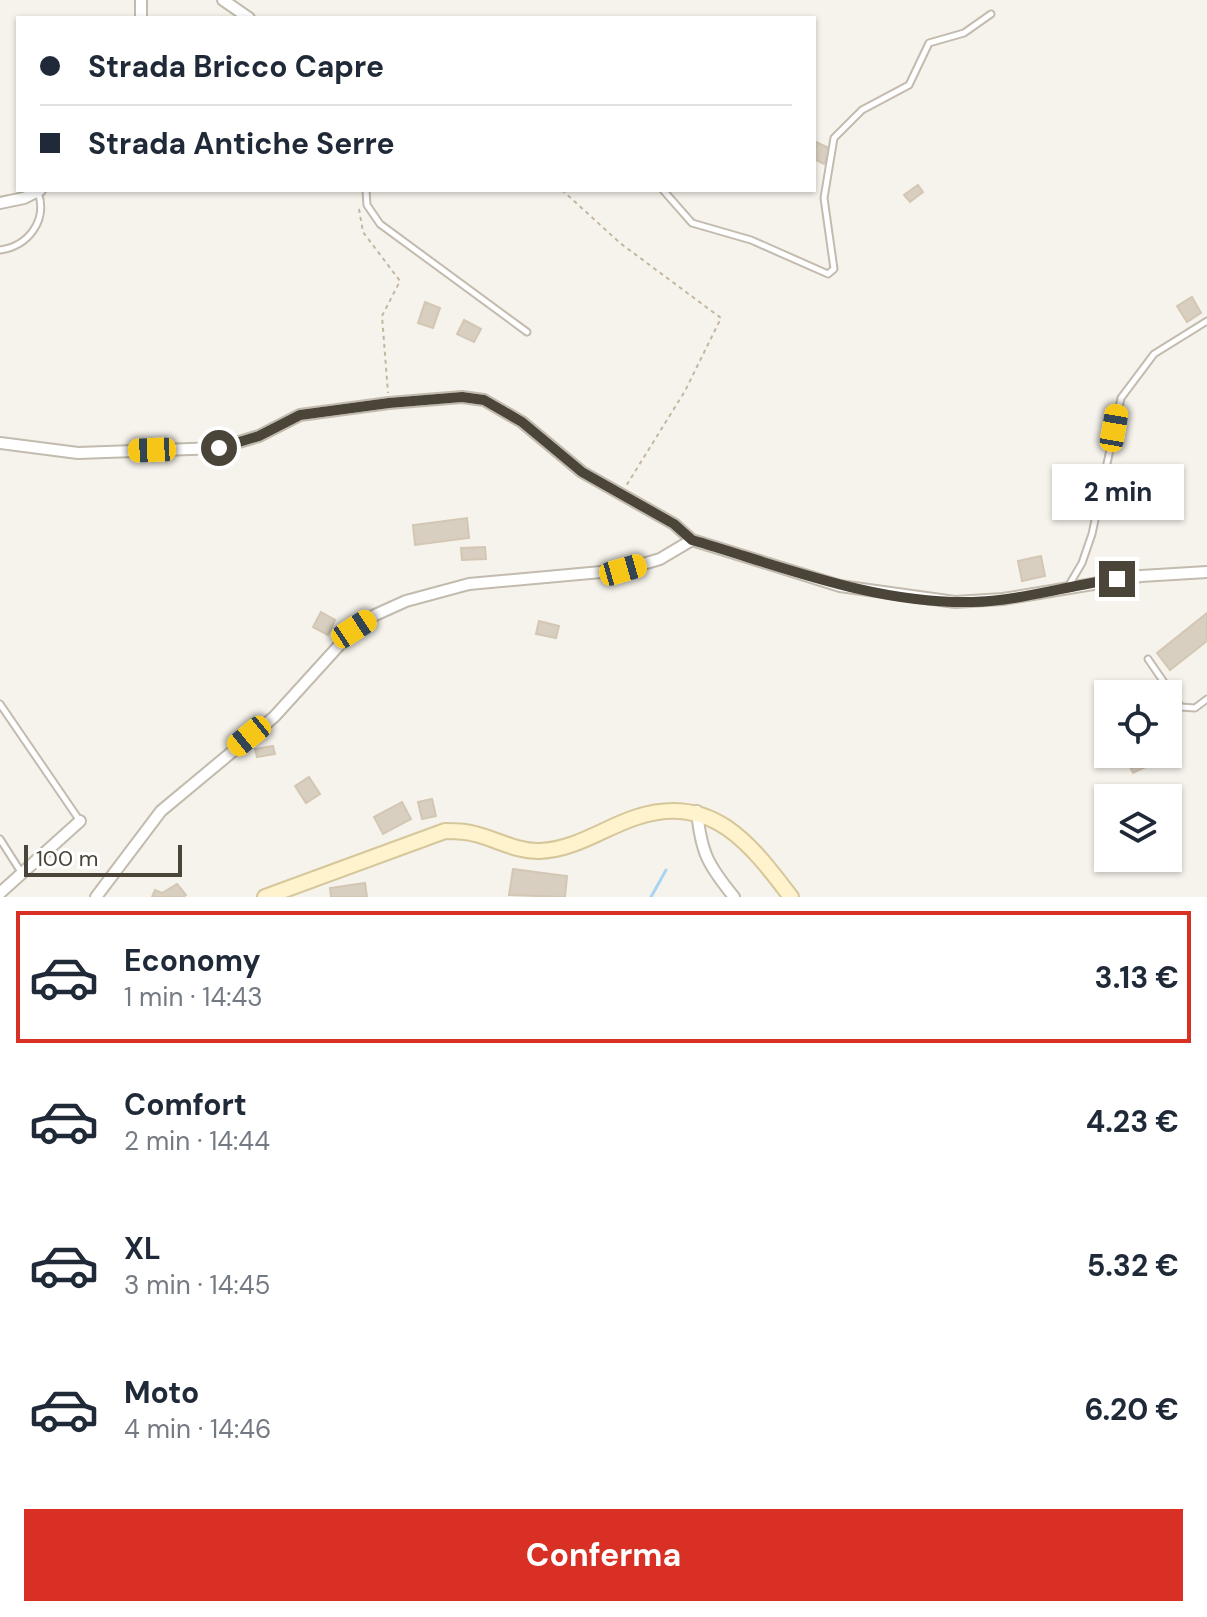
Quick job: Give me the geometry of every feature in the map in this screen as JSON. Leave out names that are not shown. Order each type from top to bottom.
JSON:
[{"type":"main road","points":[[265,897],[445,831],[474,833],[502,844],[537,852],[574,846],[637,817],[665,811],[697,811],[730,827],[764,862],[791,897]]},
{"type":"street","points":[[223,0],[246,16]]},
{"type":"street","points":[[0,203],[37,192]]},
{"type":"street","points":[[0,443],[78,453],[219,448],[259,436],[300,415],[462,397],[484,400],[513,415],[582,472],[674,524],[692,540],[840,586],[925,599],[976,602],[1069,585],[1207,572]]},
{"type":"street","points":[[96,897],[161,811],[274,717],[354,629],[375,615],[406,601],[469,584],[623,570],[660,559],[692,540]]},
{"type":"street","points":[[697,811],[699,838],[709,866],[734,897]]},
{"type":"street","points":[[0,893],[80,821]]},
{"type":"lane","points":[[665,192],[692,223],[751,240],[828,274],[834,269],[824,198],[834,138],[862,110],[909,85],[929,43],[964,33],[991,14]]},
{"type":"lane","points":[[0,250],[24,244],[31,235],[40,216],[42,203],[39,192]]},
{"type":"lane","points":[[366,192],[367,205],[380,224],[527,332]]},
{"type":"lane","points":[[1069,585],[1082,563],[1092,534],[1121,398],[1154,354],[1207,321]]},
{"type":"lane","points":[[1148,659],[1181,707],[1195,708],[1207,699]]},
{"type":"lane","points":[[0,704],[80,821]]},
{"type":"lane","points":[[0,839],[21,872]]},
{"type":"path","points":[[564,192],[597,225],[721,318],[680,400],[621,494]]},
{"type":"path","points":[[359,207],[363,232],[400,281],[382,316],[389,403]]},
{"type":"building","points":[[816,142],[831,149],[824,164],[816,160]]},
{"type":"building","points":[[918,185],[923,192],[910,202],[904,195]]},
{"type":"building","points":[[1192,297],[1201,313],[1187,322],[1177,306]]},
{"type":"building","points":[[425,302],[440,308],[433,328],[418,323]]},
{"type":"building","points":[[464,320],[481,329],[474,342],[457,334]]},
{"type":"building","points":[[467,518],[469,538],[415,545],[413,525]]},
{"type":"building","points":[[485,547],[486,559],[462,560],[461,548]]},
{"type":"building","points":[[1041,556],[1045,576],[1022,581],[1018,561]]},
{"type":"building","points":[[321,612],[335,620],[328,635],[313,627]]},
{"type":"building","points":[[1207,613],[1207,641],[1170,670],[1157,653]]},
{"type":"building","points":[[539,621],[559,626],[556,638],[536,634]]},
{"type":"building","points":[[273,746],[275,754],[257,757],[255,749]]},
{"type":"building","points":[[309,777],[320,794],[306,803],[295,786]]},
{"type":"building","points":[[432,799],[436,816],[422,819],[418,802]]},
{"type":"building","points":[[402,802],[411,819],[383,834],[374,817]]},
{"type":"building","points":[[513,869],[567,876],[565,897],[509,895]]},
{"type":"building","points":[[365,883],[367,897],[331,897],[330,888]]},
{"type":"building","points":[[177,884],[186,895],[183,897],[152,897],[155,890],[162,893]]},
{"type":"waterway","points":[[651,897],[666,870]]},
{"type":"route","points":[[219,448],[259,436],[300,415],[462,397],[484,400],[504,408],[582,472],[674,524],[692,540],[840,586],[925,599],[976,602],[1117,579]]}]
